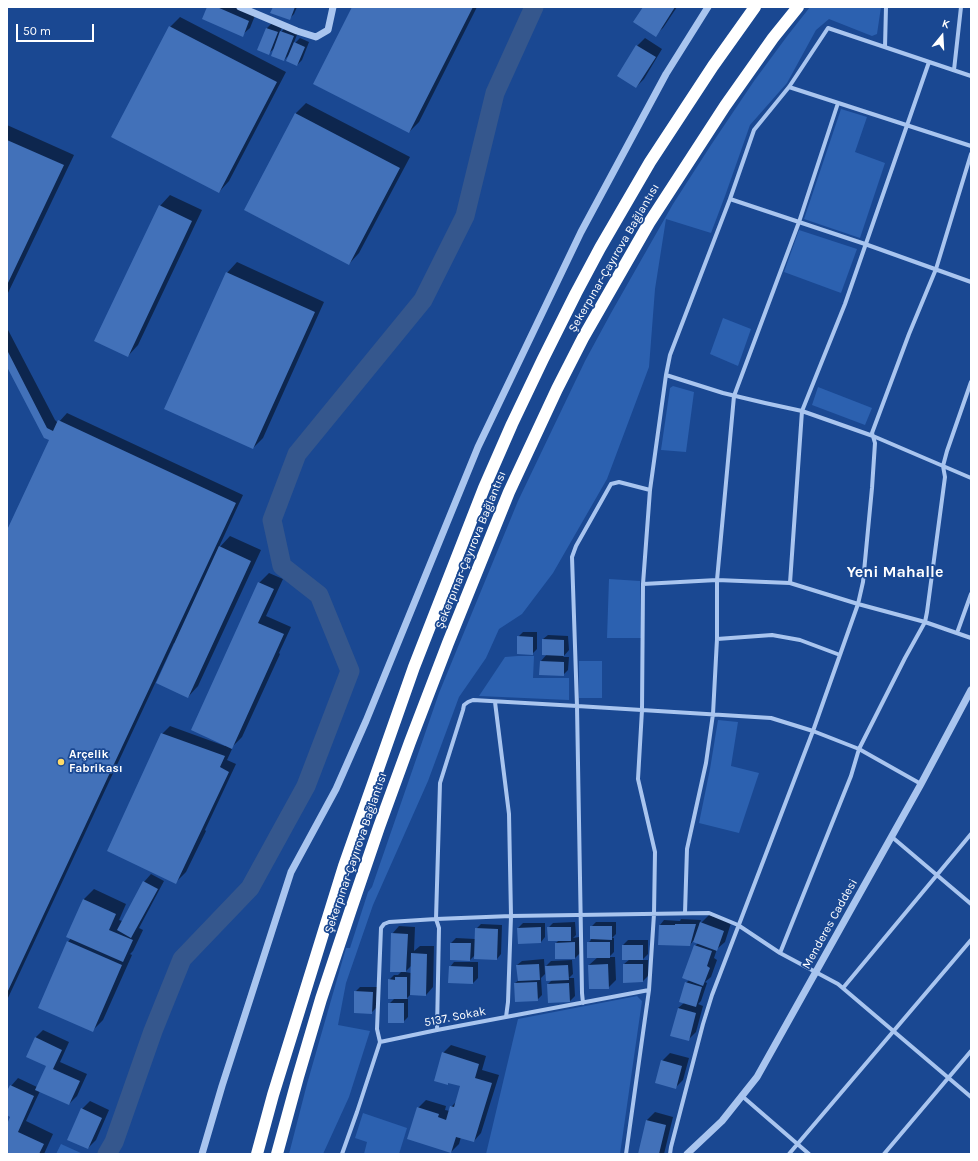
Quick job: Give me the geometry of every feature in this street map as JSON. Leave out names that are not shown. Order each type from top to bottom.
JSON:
[{"type":"highway","name":"Şekerpınar-Çayırova Bağlantısı","points":[[257,1154],[273,1095],[344,866],[414,667],[484,488],[542,359],[604,242],[650,162],[729,43],[755,7]]},
{"type":"highway","name":"Şekerpınar-Çayırova Bağlantısı","points":[[277,1154],[321,999],[351,909],[410,742],[509,492],[583,338],[649,223],[724,106],[768,45],[798,7]]},
{"type":"street","points":[[240,7],[297,31],[316,37],[328,30],[333,7]]},
{"type":"street","points":[[699,22],[701,7]]},
{"type":"street","points":[[202,1154],[222,1086],[291,872],[336,789],[369,714],[478,448],[581,232],[666,74],[708,7]]},
{"type":"street","points":[[885,47],[886,7]]},
{"type":"street","points":[[954,70],[961,7]]},
{"type":"street","points":[[626,1154],[649,990],[654,914],[656,852],[638,779],[642,710],[643,584],[650,490],[670,355],[730,199],[754,130],[789,87],[828,28],[971,76]]},
{"type":"street","points":[[790,583],[802,411],[845,304],[929,62]]},
{"type":"street","points":[[789,87],[971,146]]},
{"type":"street","points":[[685,913],[687,849],[706,763],[713,714],[717,639],[717,580],[734,396],[799,222],[838,103]]},
{"type":"street","points":[[670,1154],[702,1024],[738,925],[813,731],[858,604],[863,582],[875,443],[871,437],[873,428],[936,269],[971,154]]},
{"type":"street","points":[[730,199],[865,244],[971,282]]},
{"type":"street","points":[[666,376],[734,396],[802,411],[861,432],[971,478]]},
{"type":"street","points":[[780,953],[851,776],[859,749],[925,622],[945,477],[943,466],[944,459],[971,382]]},
{"type":"street","points":[[861,432],[871,431],[873,428]]},
{"type":"street","points":[[874,450],[880,442],[888,443]]},
{"type":"street","points":[[932,462],[940,462],[944,459]]},
{"type":"street","points":[[945,477],[948,471],[953,470]]},
{"type":"street","points":[[583,1003],[577,706],[572,557],[576,546],[611,484],[619,482],[650,490]]},
{"type":"street","points":[[643,584],[717,580],[790,583],[858,604],[925,622],[971,638]]},
{"type":"street","points":[[957,633],[971,594]]},
{"type":"street","points":[[717,639],[772,635],[800,640],[840,655]]},
{"type":"street","name":"Menderes Caddesi","points":[[687,1154],[722,1120],[757,1077],[892,837],[971,690]]},
{"type":"street","points":[[437,1030],[439,928],[436,919],[440,783],[464,705],[468,702],[473,700],[771,718],[813,731],[859,749],[921,784]]},
{"type":"street","points":[[495,702],[509,814],[511,916],[508,1002],[506,1017]]},
{"type":"street","points":[[843,988],[971,834]]},
{"type":"street","points":[[892,837],[971,904]]},
{"type":"street","points":[[342,1154],[358,1112],[380,1042],[377,1029],[381,928],[388,922],[511,916],[708,913],[738,925],[780,953],[843,988],[971,1096]]},
{"type":"street","points":[[439,928],[448,918]]},
{"type":"street","points":[[789,1154],[971,940]]},
{"type":"street","name":"5137. Sokak","points":[[380,1042],[649,990]]},
{"type":"street","points":[[884,1154],[971,1051]]},
{"type":"street","points":[[742,1096],[809,1154]]},
{"type":"shaded area","points":[[810,7],[881,7],[877,34],[872,36],[829,19],[816,30],[787,83],[750,125],[711,233],[666,219],[655,289],[649,367],[607,479],[553,573],[522,614],[499,629],[486,658],[459,697],[428,781],[373,905],[346,983],[338,1025],[370,1031],[349,1097],[323,1154],[289,1154],[307,1084],[346,948],[350,948],[368,892],[372,887],[439,693],[518,501],[585,361],[673,204],[754,81]]},
{"type":"shaded area","points":[[841,109],[867,117],[855,152],[885,163],[860,238],[804,219]]},
{"type":"shaded area","points":[[799,230],[857,249],[841,293],[784,272]]},
{"type":"shaded area","points":[[723,318],[751,329],[738,366],[710,354]]},
{"type":"shaded area","points":[[673,386],[694,392],[686,452],[661,450],[670,388]]},
{"type":"shaded area","points":[[818,387],[872,408],[865,425],[812,405]]},
{"type":"shaded area","points":[[609,579],[640,581],[641,638],[607,638]]},
{"type":"shaded area","points":[[534,656],[533,678],[569,678],[569,700],[479,696],[505,657]]},
{"type":"shaded area","points":[[579,661],[602,661],[602,698],[579,698]]},
{"type":"shaded area","points":[[718,720],[738,722],[731,766],[759,773],[739,833],[699,823]]},
{"type":"shaded area","points":[[637,996],[642,1001],[620,1154],[486,1154],[518,1019]]},
{"type":"shaded area","points":[[363,1113],[407,1128],[399,1154],[364,1154],[367,1142],[355,1138]]},
{"type":"shaded area","points":[[61,1144],[83,1154],[56,1154]]},
{"type":"building","points":[[207,7],[217,7],[249,21],[243,37],[202,19]]},
{"type":"building","points":[[273,7],[295,7],[290,20],[270,13]]},
{"type":"building","points":[[352,7],[473,7],[409,133],[313,84]]},
{"type":"building","points":[[643,7],[675,7],[656,37],[633,22]]},
{"type":"building","points":[[169,26],[277,82],[219,193],[111,137]]},
{"type":"building","points":[[266,28],[278,32],[269,55],[257,50]]},
{"type":"building","points":[[280,31],[294,36],[284,61],[271,56]]},
{"type":"building","points":[[294,42],[305,47],[297,66],[286,61]]},
{"type":"building","points":[[636,45],[656,57],[636,88],[617,76]]},
{"type":"building","points":[[295,113],[400,168],[349,265],[244,210]]},
{"type":"building","points":[[7,140],[64,165],[7,285]]},
{"type":"building","points":[[159,205],[192,221],[128,357],[94,341]]},
{"type":"building","points":[[226,272],[315,312],[253,449],[164,409]]},
{"type":"building","name":"Arçelik Fabrikası","points":[[7,350],[47,428],[53,431],[58,420],[236,503],[7,993],[7,530],[49,440],[44,438],[7,367]]},
{"type":"building","points":[[219,546],[251,561],[188,698],[156,683]]},
{"type":"building","points":[[258,582],[274,589],[258,623],[284,634],[232,749],[191,730]]},
{"type":"building","points":[[517,636],[533,637],[533,655],[517,654]]},
{"type":"building","points":[[542,639],[564,640],[564,656],[542,655]]},
{"type":"building","points":[[540,661],[564,662],[564,676],[539,675]]},
{"type":"building","points":[[161,733],[225,756],[220,767],[229,772],[176,884],[107,851]]},
{"type":"building","points":[[143,881],[158,889],[131,938],[117,930]]},
{"type":"building","points":[[83,899],[116,914],[109,930],[133,940],[123,962],[66,937]]},
{"type":"building","points":[[700,922],[724,931],[717,951],[693,942]]},
{"type":"building","points":[[696,924],[690,946],[658,945],[659,925]]},
{"type":"building","points":[[590,926],[612,926],[612,940],[590,939]]},
{"type":"building","points":[[541,927],[541,943],[518,944],[517,928]]},
{"type":"building","points":[[547,927],[571,927],[571,941],[548,941]]},
{"type":"building","points":[[475,928],[498,929],[497,960],[474,959]]},
{"type":"building","points":[[391,933],[408,934],[406,972],[390,972]]},
{"type":"building","points":[[67,941],[122,965],[93,1032],[38,1008]]},
{"type":"building","points":[[575,942],[575,959],[555,959],[555,943]]},
{"type":"building","points":[[587,942],[610,942],[610,958],[587,958]]},
{"type":"building","points":[[450,943],[471,943],[470,961],[450,960]]},
{"type":"building","points":[[622,945],[643,945],[643,960],[622,960]]},
{"type":"building","points":[[694,945],[712,951],[707,966],[710,968],[703,986],[682,978]]},
{"type":"building","points":[[411,953],[427,954],[426,996],[410,995]]},
{"type":"building","points":[[539,964],[540,980],[518,981],[516,965]]},
{"type":"building","points":[[608,964],[609,989],[589,989],[588,965]]},
{"type":"building","points":[[623,964],[643,964],[643,982],[623,983]]},
{"type":"building","points":[[568,965],[569,980],[546,981],[545,966]]},
{"type":"building","points":[[449,966],[473,967],[473,984],[448,983]]},
{"type":"building","points":[[395,977],[407,977],[407,999],[388,999],[388,979],[395,980]]},
{"type":"building","points":[[537,982],[538,1001],[515,1002],[514,983]]},
{"type":"building","points":[[685,982],[702,987],[696,1007],[679,1002]]},
{"type":"building","points":[[569,983],[570,1002],[548,1003],[547,984]]},
{"type":"building","points":[[354,991],[373,992],[372,1014],[354,1013]]},
{"type":"building","points":[[388,1003],[404,1003],[404,1023],[388,1023]]},
{"type":"building","points":[[678,1008],[696,1013],[689,1041],[670,1036]]},
{"type":"building","points":[[35,1037],[62,1050],[53,1069],[80,1081],[69,1105],[35,1090],[46,1066],[26,1057]]},
{"type":"building","points":[[442,1052],[479,1064],[475,1078],[492,1083],[474,1142],[456,1137],[451,1153],[407,1139],[417,1107],[439,1114],[438,1117],[446,1120],[450,1106],[454,1107],[460,1086],[448,1083],[448,1085],[434,1081]]},
{"type":"building","points":[[661,1060],[682,1066],[676,1089],[655,1083]]},
{"type":"building","points":[[10,1085],[34,1096],[18,1132],[44,1144],[39,1154],[7,1154],[7,1124],[10,1117],[7,1115],[7,1091]]},
{"type":"building","points":[[81,1108],[102,1118],[88,1149],[67,1140]]},
{"type":"building","points":[[646,1120],[666,1125],[659,1154],[638,1154]]},
{"type":"waterway","points":[[107,1154],[114,1142],[153,1031],[182,959],[250,888],[306,786],[350,671],[319,595],[282,566],[272,520],[297,454],[423,300],[465,216],[495,93],[534,7]]},
{"type":"place","name":"Arçelik Fabrikası","points":[[61,762]]},
{"type":"district","name":"Yeni Mahalle","points":[[895,572]]}]
